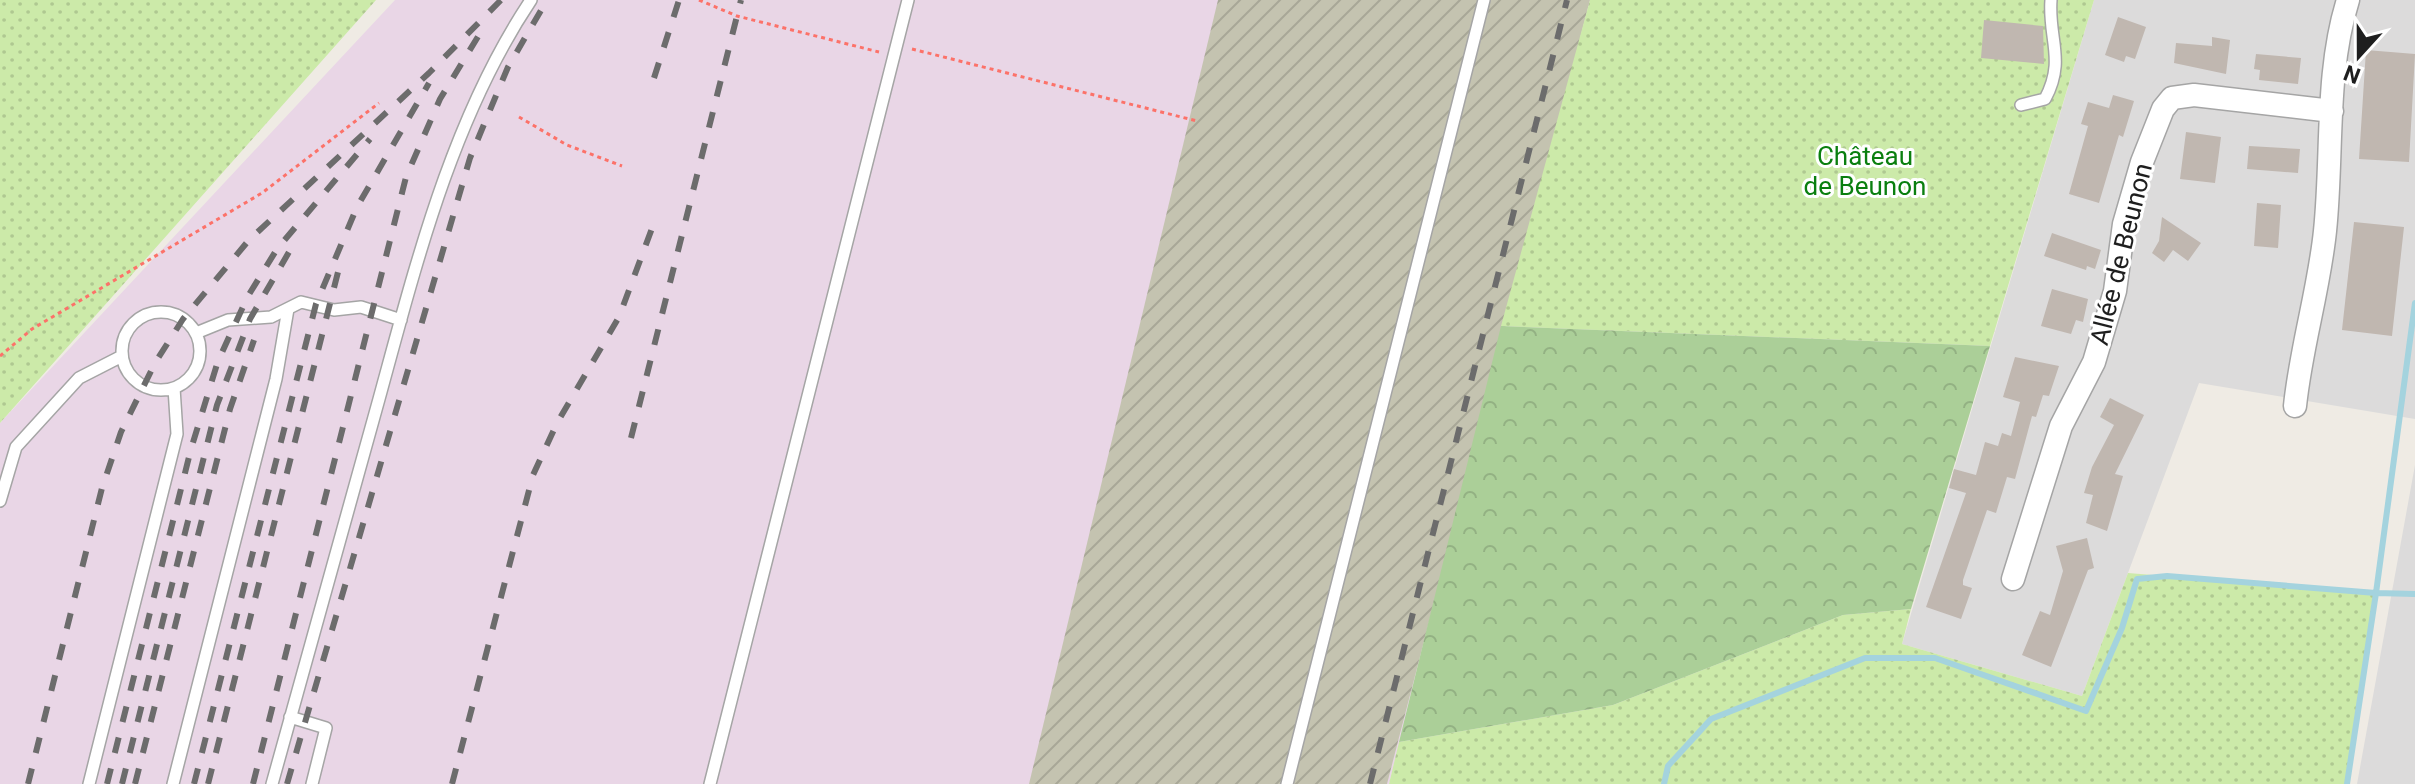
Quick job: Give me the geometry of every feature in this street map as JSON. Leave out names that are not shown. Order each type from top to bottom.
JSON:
[{"type":"street","points":[[2295,406],[2322,259],[2332,111],[2342,20],[2348,0]]},
{"type":"street","name":"Allée de Beunon","points":[[2013,579],[2061,426],[2094,362],[2115,291],[2124,224],[2142,162],[2163,109],[2172,98],[2194,95],[2332,111]]},
{"type":"lane","points":[[272,784],[401,320],[467,123],[531,0]]},
{"type":"lane","points":[[710,784],[908,0]]},
{"type":"lane","points":[[1287,784],[1484,0]]},
{"type":"lane","points":[[2021,105],[2045,99],[2054,84],[2058,60],[2051,0]]},
{"type":"lane","points":[[196,333],[228,320],[262,319],[308,302],[334,310],[361,307],[401,320]]},
{"type":"lane","points":[[173,784],[276,379],[288,309]]},
{"type":"lane","points":[[172,313],[183,319],[196,333],[199,359],[186,381],[163,390],[143,386],[132,378],[122,356],[127,331],[146,314],[172,313]]},
{"type":"lane","points":[[0,501],[16,447],[79,378],[122,356]]},
{"type":"lane","points":[[89,784],[177,434],[174,388]]},
{"type":"lane","points":[[290,717],[326,728],[312,784]]},
{"type":"path","points":[[699,0],[737,16],[1197,121]]},
{"type":"path","points":[[0,356],[32,329],[262,193],[379,103]]},
{"type":"path","points":[[519,117],[567,145],[622,166]]},
{"type":"shaded area","points":[[395,0],[1590,0],[1501,326],[1389,784],[0,784],[0,423]]},
{"type":"shaded area","points":[[1218,0],[1590,0],[1387,784],[1029,784]]},
{"type":"shaded area","points":[[2094,0],[2415,0],[2415,419],[2199,383],[2082,696],[1902,644]]},
{"type":"shaded area","points":[[2415,465],[2415,784],[2357,784]]},
{"type":"green space","points":[[0,0],[376,0],[0,423]]},
{"type":"green space","name":"Château de Beunon","points":[[1590,0],[2094,0],[1990,346],[1501,326]]},
{"type":"green space","points":[[1501,326],[1990,346],[1911,609],[1843,615],[1613,705],[1399,742]]},
{"type":"green space","points":[[2128,573],[2376,593],[2348,784],[1389,784],[1399,742],[1613,705],[1843,615],[1911,609],[1902,644],[2082,696]]},
{"type":"building","points":[[2118,17],[2146,27],[2135,59],[2126,56],[2124,62],[2105,55]]},
{"type":"building","points":[[1984,20],[2043,26],[2044,64],[1981,58]]},
{"type":"building","points":[[2212,37],[2230,40],[2226,74],[2174,63],[2176,43],[2212,46]]},
{"type":"building","points":[[2366,50],[2415,54],[2409,162],[2359,159]]},
{"type":"building","points":[[2256,54],[2301,58],[2298,84],[2259,80],[2260,70],[2254,69]]},
{"type":"building","points":[[2113,95],[2134,101],[2123,137],[2119,135],[2099,203],[2069,194],[2088,126],[2081,124],[2088,102],[2109,108]]},
{"type":"building","points":[[2186,132],[2221,137],[2215,183],[2180,179]]},
{"type":"building","points":[[2249,146],[2300,149],[2298,173],[2247,169]]},
{"type":"building","points":[[2257,203],[2281,205],[2278,248],[2254,246]]},
{"type":"building","points":[[2162,217],[2201,243],[2188,261],[2173,250],[2164,262],[2152,253],[2159,241]]},
{"type":"building","points":[[2354,222],[2404,227],[2392,336],[2342,330]]},
{"type":"building","points":[[2052,233],[2101,250],[2095,269],[2087,266],[2086,270],[2044,256]]},
{"type":"building","points":[[2052,289],[2088,299],[2083,322],[2076,320],[2071,334],[2041,326]]},
{"type":"building","points":[[2015,357],[2059,366],[2049,396],[2043,395],[2036,417],[2032,416],[2015,479],[2007,477],[1996,513],[1987,510],[1963,580],[1963,585],[1972,588],[1961,619],[1926,607],[1966,493],[1949,488],[1954,469],[1976,475],[1985,442],[1998,446],[2002,433],[2011,436],[2020,402],[2003,397]]},
{"type":"building","points":[[2110,398],[2144,415],[2115,474],[2123,476],[2107,531],[2086,523],[2093,495],[2084,493],[2092,467],[2114,425],[2100,417]]},
{"type":"building","points":[[2087,538],[2094,568],[2088,570],[2051,667],[2022,655],[2040,611],[2050,615],[2063,571],[2056,546]]},
{"type":"waterway","points":[[1664,784],[1668,766],[1711,719],[1865,658],[1935,658],[2086,711],[2122,628],[2137,579],[2167,576],[2376,593],[2415,303]]},
{"type":"waterway","points":[[2347,784],[2376,593],[2415,594]]},
{"type":"railway","points":[[28,784],[102,488],[121,432],[155,363],[183,319],[249,240],[429,73],[501,0]]},
{"type":"railway","points":[[287,784],[470,158],[508,67],[547,0]]},
{"type":"railway","points":[[654,78],[679,0]]},
{"type":"railway","points":[[631,438],[741,0]]},
{"type":"railway","points":[[1370,784],[1567,0]]},
{"type":"railway","points":[[253,784],[406,177],[440,99],[482,30]]},
{"type":"railway","points":[[194,784],[316,304],[357,207],[429,83]]},
{"type":"railway","points":[[107,784],[191,449],[218,361],[248,296],[277,249],[370,139]]},
{"type":"railway","points":[[452,784],[533,475],[557,423],[619,317],[654,223]]},
{"type":"railway","points":[[122,784],[217,405],[250,319],[289,252]]},
{"type":"railway","points":[[208,784],[338,272]]},
{"type":"railway","points":[[135,784],[230,409],[254,340]]}]
